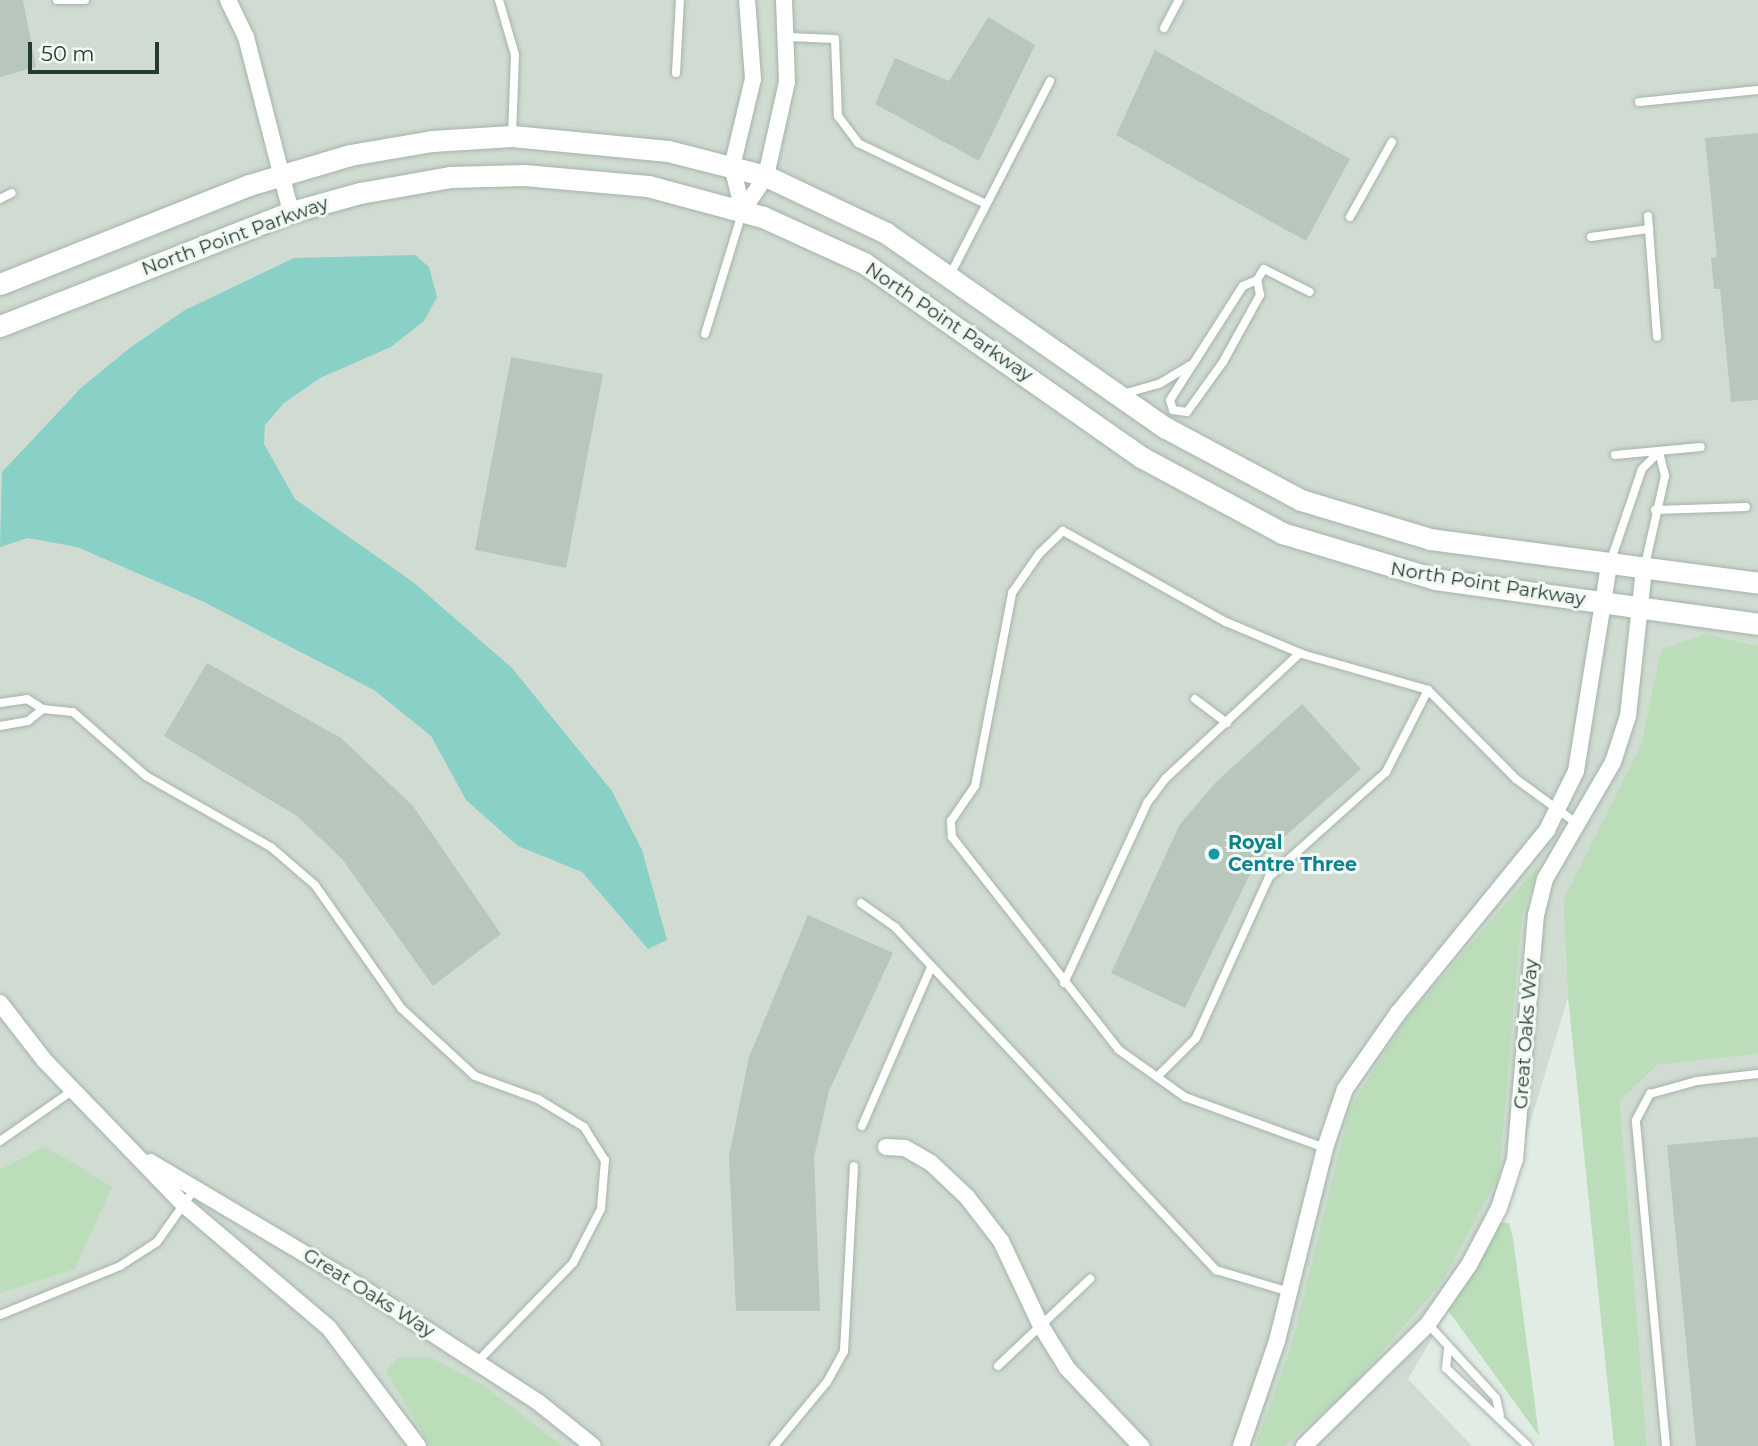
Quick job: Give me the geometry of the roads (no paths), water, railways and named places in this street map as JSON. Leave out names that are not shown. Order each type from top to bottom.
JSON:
[{"type":"street","points":[[229,0],[246,37],[279,175],[291,212]]},
{"type":"street","points":[[743,210],[732,167],[753,79],[747,0]]},
{"type":"street","points":[[743,210],[766,176],[787,82],[788,37],[784,0]]},
{"type":"street","name":"North Point Parkway","points":[[0,284],[279,175],[389,148],[512,136],[626,144],[766,176],[849,212],[951,273],[1119,395],[1166,417],[1276,489],[1370,524],[1469,546],[1758,583]]},
{"type":"street","name":"North Point Parkway","points":[[0,326],[291,212],[404,184],[524,174],[648,186],[743,210],[830,246],[900,284],[1141,457],[1264,525],[1400,572],[1758,624]]},
{"type":"street","points":[[1241,1446],[1290,1292],[1325,1148],[1360,1064],[1547,830],[1576,771],[1609,566]]},
{"type":"street","name":"Great Oaks Way","points":[[1304,1446],[1428,1324],[1475,1254],[1499,1208],[1515,1159],[1536,915],[1545,879],[1579,825],[1613,762],[1628,716],[1644,608],[1644,569]]},
{"type":"street","name":"Great Oaks Way","points":[[0,1003],[72,1091],[184,1205],[329,1328],[418,1446]]},
{"type":"street","points":[[887,1147],[905,1147],[931,1163],[967,1197],[1001,1241],[1041,1326],[1067,1368],[1141,1446]]},
{"type":"street","name":"Great Oaks Way","points":[[135,1154],[196,1187],[477,1362],[593,1446]]},
{"type":"lane","points":[[57,0],[85,0]]},
{"type":"lane","points":[[499,0],[514,55],[512,136]]},
{"type":"lane","points":[[676,73],[680,0]]},
{"type":"lane","points":[[1164,27],[1179,0]]},
{"type":"lane","points":[[788,37],[835,39],[838,116],[845,133],[986,204]]},
{"type":"lane","points":[[951,273],[1050,81]]},
{"type":"lane","points":[[1639,102],[1758,90]]},
{"type":"lane","points":[[1350,217],[1392,142]]},
{"type":"lane","points":[[0,199],[12,193]]},
{"type":"lane","points":[[705,334],[743,210]]},
{"type":"lane","points":[[1648,216],[1657,337]]},
{"type":"lane","points":[[1591,237],[1649,229]]},
{"type":"lane","points":[[1257,280],[1260,295],[1223,362],[1187,412],[1166,417],[1170,400],[1243,286],[1257,280],[1264,269],[1310,292]]},
{"type":"lane","points":[[1119,395],[1159,384],[1194,363]]},
{"type":"lane","points":[[1615,455],[1701,447]]},
{"type":"lane","points":[[1609,566],[1642,469],[1659,452]]},
{"type":"lane","points":[[1644,569],[1665,476],[1659,452]]},
{"type":"lane","points":[[1656,510],[1746,507]]},
{"type":"lane","points":[[1325,1148],[1185,1097],[1119,1051],[958,850],[951,821],[975,786],[1012,593],[1039,554],[1063,531],[1158,587],[1300,653],[1428,690],[1555,811],[1579,825]]},
{"type":"lane","points":[[1064,983],[1147,803],[1166,778],[1300,653]]},
{"type":"lane","points":[[1157,1077],[1196,1038],[1269,877],[1386,772],[1428,690]]},
{"type":"lane","points":[[0,703],[27,699],[43,709],[73,712],[146,776],[272,848],[315,885],[401,1008],[475,1076],[538,1099],[584,1127],[605,1160],[601,1209],[573,1262],[477,1362]]},
{"type":"lane","points":[[1195,699],[1227,723]]},
{"type":"lane","points":[[0,726],[28,721],[43,709]]},
{"type":"lane","points":[[861,903],[895,927],[1216,1270],[1290,1292]]},
{"type":"lane","points":[[862,1126],[874,1088],[931,967]]},
{"type":"lane","points":[[1666,1446],[1636,1120],[1650,1094],[1697,1081],[1758,1074]]},
{"type":"lane","points":[[0,1141],[72,1091]]},
{"type":"lane","points":[[774,1446],[828,1382],[844,1351],[854,1166]]},
{"type":"lane","points":[[0,1315],[120,1266],[157,1242],[196,1187]]},
{"type":"lane","points":[[998,1366],[1090,1279]]},
{"type":"lane","points":[[1428,1324],[1448,1349],[1460,1352],[1496,1398],[1500,1416]]},
{"type":"lane","points":[[1448,1349],[1446,1368],[1483,1408],[1500,1416],[1528,1446]]},
{"type":"water","points":[[415,255],[429,267],[437,297],[424,321],[391,347],[320,378],[284,403],[265,425],[264,444],[295,499],[413,582],[512,668],[612,791],[642,850],[667,940],[648,949],[582,872],[518,846],[466,800],[431,736],[374,690],[204,602],[77,547],[28,538],[0,547],[2,472],[81,388],[131,347],[185,310],[294,258]]},
{"type":"place","name":"Royal Centre Three","points":[[1214,854]]}]
